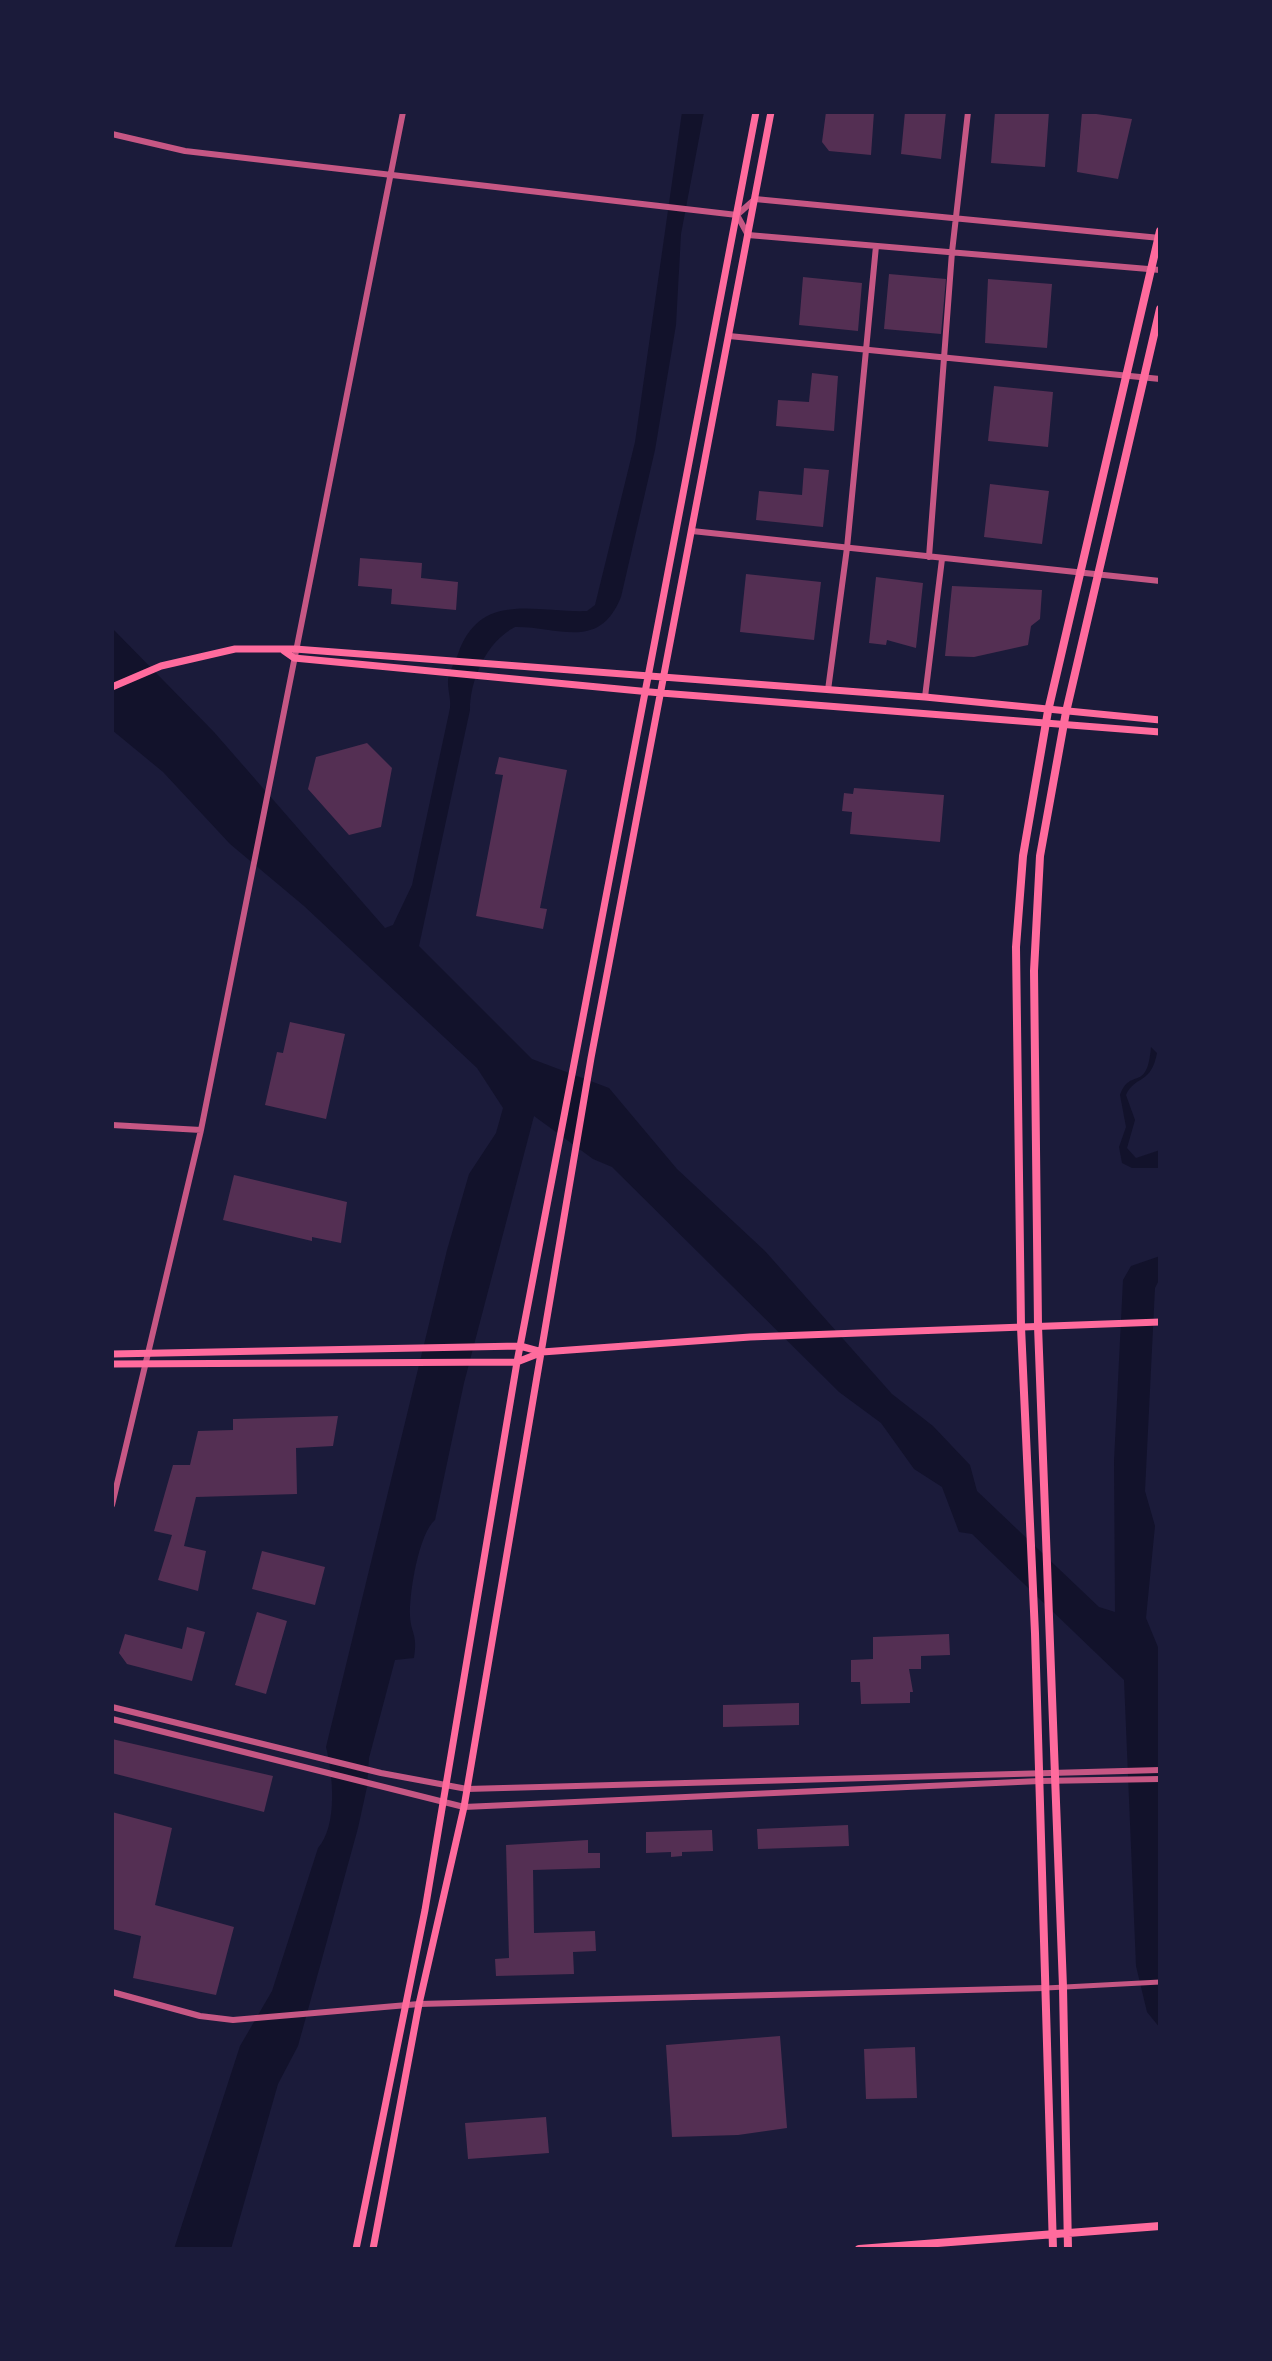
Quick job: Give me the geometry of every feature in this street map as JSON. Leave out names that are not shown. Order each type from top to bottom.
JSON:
[{"type":"main road","points":[[356,2249],[407,2005],[517,1362],[756,112]]},
{"type":"main road","points":[[373,2249],[419,2004],[464,1807],[591,1058],[771,112]]},
{"type":"main road","points":[[1053,2249],[1035,1633],[1021,1327],[1016,947],[1023,856],[1048,711],[1078,573],[1156,270],[1159,236]]},
{"type":"main road","points":[[1068,2249],[1063,1987],[1038,1326],[1034,971],[1040,856],[1063,727],[1095,575],[1160,309]]},
{"type":"main road","points":[[112,687],[161,666],[235,649],[284,651],[661,693],[1045,726],[1160,732]]},
{"type":"main road","points":[[294,653],[440,660],[925,697],[1160,720]]},
{"type":"main road","points":[[112,1364],[517,1362],[542,1352],[750,1337],[1160,1322]]},
{"type":"main road","points":[[112,1354],[520,1346],[542,1352]]},
{"type":"main road","points":[[859,2249],[1160,2226]]},
{"type":"street","points":[[112,1505],[151,1354],[201,1130],[403,112]]},
{"type":"street","points":[[929,557],[952,252],[968,112]]},
{"type":"street","points":[[112,134],[185,151],[737,215],[755,199],[1159,236]]},
{"type":"street","points":[[737,215],[748,235],[1156,270]]},
{"type":"street","points":[[828,690],[847,548],[876,246]]},
{"type":"street","points":[[729,336],[1160,379]]},
{"type":"street","points":[[692,531],[1160,581]]},
{"type":"street","points":[[925,697],[942,559]]},
{"type":"street","points":[[112,1125],[201,1130]]},
{"type":"street","points":[[112,1707],[381,1773],[467,1789],[1039,1776],[1160,1779]]},
{"type":"street","points":[[112,1719],[464,1807],[1039,1776]]},
{"type":"street","points":[[1055,1776],[1160,1770]]},
{"type":"street","points":[[112,1992],[200,2016],[233,2020],[419,2004],[1045,1988],[1160,1982]]},
{"type":"shaded area","points":[[682,112],[704,112],[681,234],[676,325],[655,450],[621,597],[612,614],[601,625],[589,630],[562,632],[515,627],[488,652],[473,686],[419,946],[532,1059],[609,1088],[677,1169],[765,1251],[892,1394],[933,1426],[970,1465],[977,1491],[1099,1607],[1115,1612],[1114,1461],[1123,1280],[1131,1266],[1160,1256],[1160,1278],[1155,1288],[1145,1491],[1155,1526],[1146,1618],[1160,1652],[1160,2028],[1147,2012],[1136,1966],[1124,1680],[972,1534],[959,1532],[942,1487],[914,1469],[881,1423],[839,1392],[612,1167],[593,1159],[534,1116],[464,1383],[435,1520],[424,1537],[416,1564],[410,1606],[414,1658],[395,1660],[369,1758],[367,1787],[358,1828],[298,2046],[278,2084],[231,2249],[174,2249],[240,2046],[272,1991],[318,1848],[329,1826],[332,1785],[326,1747],[447,1250],[469,1174],[496,1133],[503,1108],[477,1068],[304,906],[230,844],[163,772],[112,730],[112,628],[214,732],[385,928],[393,925],[412,885],[450,708],[449,676],[468,634],[480,621],[512,609],[587,611],[595,605],[635,442]]},
{"type":"shaded area","points":[[1151,1047],[1157,1053],[1151,1070],[1126,1095],[1135,1120],[1127,1148],[1136,1158],[1160,1150],[1160,1168],[1132,1168],[1122,1163],[1119,1147],[1126,1127],[1120,1095],[1129,1082],[1146,1070]]},
{"type":"building","points":[[826,112],[874,112],[871,155],[829,151],[822,142]]},
{"type":"building","points":[[905,112],[946,112],[941,159],[901,154]]},
{"type":"building","points":[[995,112],[1049,112],[1045,167],[991,163]]},
{"type":"building","points":[[1082,112],[1132,119],[1118,179],[1077,172]]},
{"type":"building","points":[[889,274],[946,279],[941,334],[884,329]]},
{"type":"building","points":[[803,277],[862,283],[858,331],[799,325]]},
{"type":"building","points":[[988,279],[1052,284],[1047,348],[985,343]]},
{"type":"building","points":[[812,373],[838,376],[834,431],[776,426],[778,400],[809,402]]},
{"type":"building","points":[[994,386],[1053,392],[1048,447],[988,441]]},
{"type":"building","points":[[804,468],[829,470],[823,527],[756,520],[759,491],[802,495]]},
{"type":"building","points":[[990,484],[1049,491],[1042,544],[984,537]]},
{"type":"building","points":[[360,558],[422,563],[421,578],[458,582],[456,610],[391,604],[392,589],[358,586]]},
{"type":"building","points":[[746,574],[821,582],[814,640],[740,632]]},
{"type":"building","points":[[876,577],[923,583],[916,648],[887,640],[886,645],[869,643]]},
{"type":"building","points":[[952,586],[1042,590],[1040,619],[1031,626],[1028,645],[974,657],[945,656]]},
{"type":"building","points":[[367,743],[392,768],[381,827],[349,835],[308,789],[316,757]]},
{"type":"building","points":[[499,757],[567,770],[540,908],[547,909],[543,929],[476,916],[503,775],[495,774]]},
{"type":"building","points":[[854,788],[944,795],[940,842],[850,834],[852,812],[842,811],[844,793],[853,794]]},
{"type":"building","points":[[290,1022],[345,1034],[326,1119],[265,1105],[277,1052],[283,1053]]},
{"type":"building","points":[[234,1175],[347,1202],[341,1243],[312,1237],[312,1241],[223,1220]]},
{"type":"building","points":[[338,1416],[333,1446],[296,1448],[297,1494],[196,1497],[184,1546],[206,1551],[198,1591],[158,1580],[172,1535],[154,1531],[173,1465],[190,1465],[198,1431],[233,1430],[233,1419]]},
{"type":"building","points":[[262,1551],[325,1567],[315,1605],[252,1589]]},
{"type":"building","points":[[257,1612],[287,1621],[266,1694],[235,1685]]},
{"type":"building","points":[[187,1627],[205,1632],[192,1681],[127,1664],[119,1653],[125,1634],[182,1649]]},
{"type":"building","points":[[949,1634],[950,1655],[921,1656],[921,1669],[909,1669],[913,1692],[910,1692],[910,1703],[861,1704],[860,1682],[851,1682],[851,1660],[873,1659],[873,1637]]},
{"type":"building","points":[[799,1703],[799,1725],[723,1727],[723,1705]]},
{"type":"building","points":[[112,1739],[273,1776],[264,1812],[112,1773]]},
{"type":"building","points":[[112,1812],[172,1828],[155,1905],[234,1927],[216,1995],[133,1978],[141,1936],[112,1929]]},
{"type":"building","points":[[848,1825],[849,1846],[758,1849],[757,1829]]},
{"type":"building","points":[[712,1830],[713,1851],[682,1852],[682,1856],[671,1857],[671,1852],[646,1853],[646,1832]]},
{"type":"building","points":[[588,1840],[588,1853],[600,1853],[600,1868],[533,1870],[534,1933],[595,1931],[596,1951],[573,1952],[574,1974],[496,1976],[495,1959],[509,1958],[506,1845]]},
{"type":"building","points":[[780,2036],[787,2128],[738,2135],[672,2137],[666,2045]]},
{"type":"building","points":[[915,2047],[917,2098],[866,2099],[864,2049]]},
{"type":"building","points":[[546,2117],[549,2153],[468,2159],[465,2123]]}]
